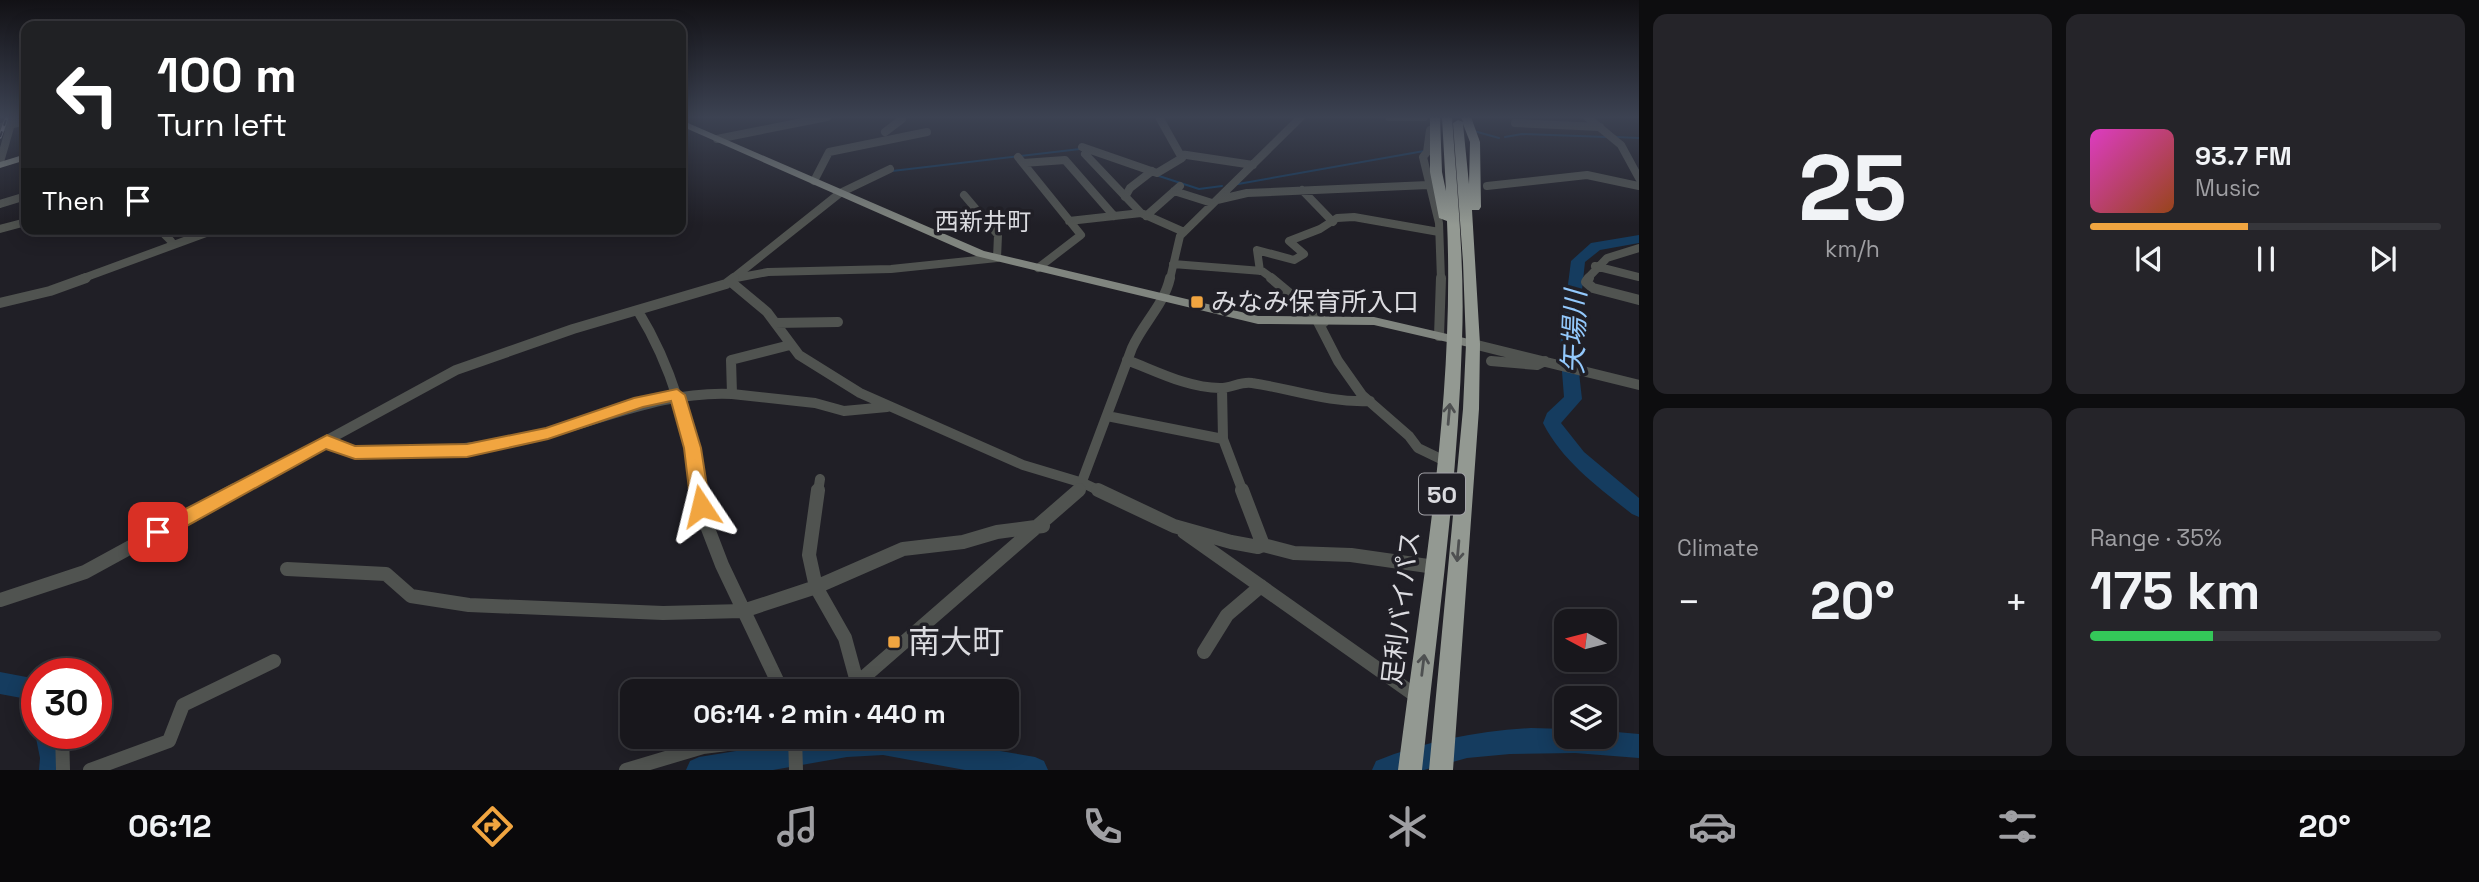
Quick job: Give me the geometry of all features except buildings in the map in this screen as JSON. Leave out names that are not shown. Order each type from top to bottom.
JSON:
[{"type":"highway","name":"50","points":[[1436,153],[1436,172],[1463,259]]},
{"type":"highway","name":"足利バイパス","points":[[1452,153],[1460,217]]},
{"type":"highway","name":"足利バイパス","points":[[1410,770],[1435,567],[1463,259],[1458,153]]},
{"type":"highway","name":"50","points":[[1463,259],[1476,153]]},
{"type":"highway","name":"足利バイパス","points":[[1441,770],[1471,409],[1455,340]]},
{"type":"main road","points":[[749,153],[956,244],[997,258],[1258,320],[1374,321],[1455,340]]},
{"type":"main road","points":[[0,164],[21,159]]},
{"type":"street","points":[[814,181],[829,153]]},
{"type":"street","points":[[1086,153],[1143,215],[1184,232]]},
{"type":"street","points":[[1094,153],[1157,173],[1182,158],[1180,154],[1253,164]]},
{"type":"street","points":[[862,679],[1043,526],[1074,496],[1083,482],[1139,332],[1166,296],[1180,236],[1264,153]]},
{"type":"street","points":[[1426,153],[1423,157],[1439,232],[1455,340],[1639,385]]},
{"type":"street","points":[[1038,268],[1081,235],[1020,160],[1065,160],[1114,216]]},
{"type":"street","points":[[1096,165],[1122,161]]},
{"type":"street","points":[[1636,163],[1639,178]]},
{"type":"street","points":[[733,280],[840,193],[890,169]]},
{"type":"street","points":[[1125,197],[1130,188],[1153,171]]},
{"type":"street","points":[[1487,186],[1515,186],[1580,175],[1603,177],[1639,186]]},
{"type":"street","points":[[1069,221],[1143,215],[1177,188],[1213,202],[1247,192],[1428,184]]},
{"type":"street","points":[[1302,190],[1333,222]]},
{"type":"street","points":[[0,600],[85,572],[456,370],[573,329],[733,280],[768,272],[891,269],[997,258],[998,235],[964,195]]},
{"type":"street","points":[[0,204],[21,198]]},
{"type":"street","points":[[1260,271],[1257,250],[1294,260],[1304,254],[1289,241],[1325,230],[1337,218],[1354,217],[1439,232]]},
{"type":"street","points":[[0,229],[21,223]]},
{"type":"street","points":[[165,235],[171,241]]},
{"type":"street","points":[[0,297],[64,281],[186,235]]},
{"type":"street","points":[[0,303],[50,291],[201,235]]},
{"type":"street","points":[[1639,248],[1607,257],[1595,266],[1586,282],[1593,288],[1639,300]]},
{"type":"street","points":[[1620,252],[1639,256]]},
{"type":"street","points":[[1173,264],[1260,271],[1299,299],[1321,322],[1338,361],[1362,395],[1409,436],[1418,449],[1445,461]]},
{"type":"street","points":[[1595,266],[1639,277]]},
{"type":"street","points":[[733,280],[766,312],[799,355],[887,407],[1023,465],[1083,482],[1174,526],[1419,698]]},
{"type":"street","points":[[638,311],[662,351],[677,395],[692,448],[701,506],[743,611],[779,679]]},
{"type":"street","points":[[775,323],[838,322]]},
{"type":"street","points":[[732,394],[731,360],[790,345]]},
{"type":"street","points":[[1127,360],[1175,378],[1222,388],[1249,382],[1315,397],[1352,402],[1370,401]]},
{"type":"street","points":[[1491,361],[1541,365],[1545,360]]},
{"type":"street","points":[[1222,388],[1223,439],[1264,545]]},
{"type":"street","points":[[327,441],[338,448],[355,452],[467,450],[548,433],[640,402],[706,391],[815,402],[844,411],[887,407]]},
{"type":"street","points":[[1107,416],[1223,439]]},
{"type":"street","points":[[820,479],[809,555],[816,587],[845,638],[852,679]]},
{"type":"street","points":[[287,569],[386,574],[411,596],[468,605],[663,613],[743,611],[816,587],[903,549],[963,542],[997,532],[1043,526]]},
{"type":"street","points":[[1174,526],[1231,542],[1258,547],[1264,545],[1294,553],[1350,555],[1435,567]]},
{"type":"street","points":[[1204,652],[1213,628],[1261,586]]},
{"type":"street","points":[[90,770],[169,741],[183,705],[274,662]]},
{"type":"street","points":[[62,749],[63,770]]},
{"type":"street","points":[[626,770],[696,749]]},
{"type":"street","points":[[793,749],[796,770]]},
{"type":"waterway","points":[[892,171],[1046,153]]},
{"type":"waterway","points":[[1238,184],[1413,153]]},
{"type":"waterway","points":[[1159,176],[1199,189],[1222,186]]},
{"type":"waterway","name":"矢場川","points":[[1639,239],[1596,246],[1578,261],[1568,346],[1573,399],[1553,417],[1552,423],[1566,445],[1578,457],[1639,509]]},
{"type":"waterway","name":"矢場川","points":[[0,683],[21,687]]},
{"type":"waterway","name":"矢場川","points":[[1385,770],[1447,751],[1488,743],[1553,740],[1639,746]]},
{"type":"waterway","name":"矢場川","points":[[699,770],[847,745],[883,743],[1035,770]]},
{"type":"waterway","name":"矢場川","points":[[51,749],[52,770]]},
{"type":"place","name":"みなみ保育所入口","points":[[1197,302]]},
{"type":"place","name":"南大町","points":[[894,642]]},
{"type":"district","name":"西新井町","points":[[983,221]]},
{"type":"route","points":[[158,532],[327,441],[338,448],[367,453],[467,450],[548,433],[640,402],[677,395],[692,448],[701,506]]}]
